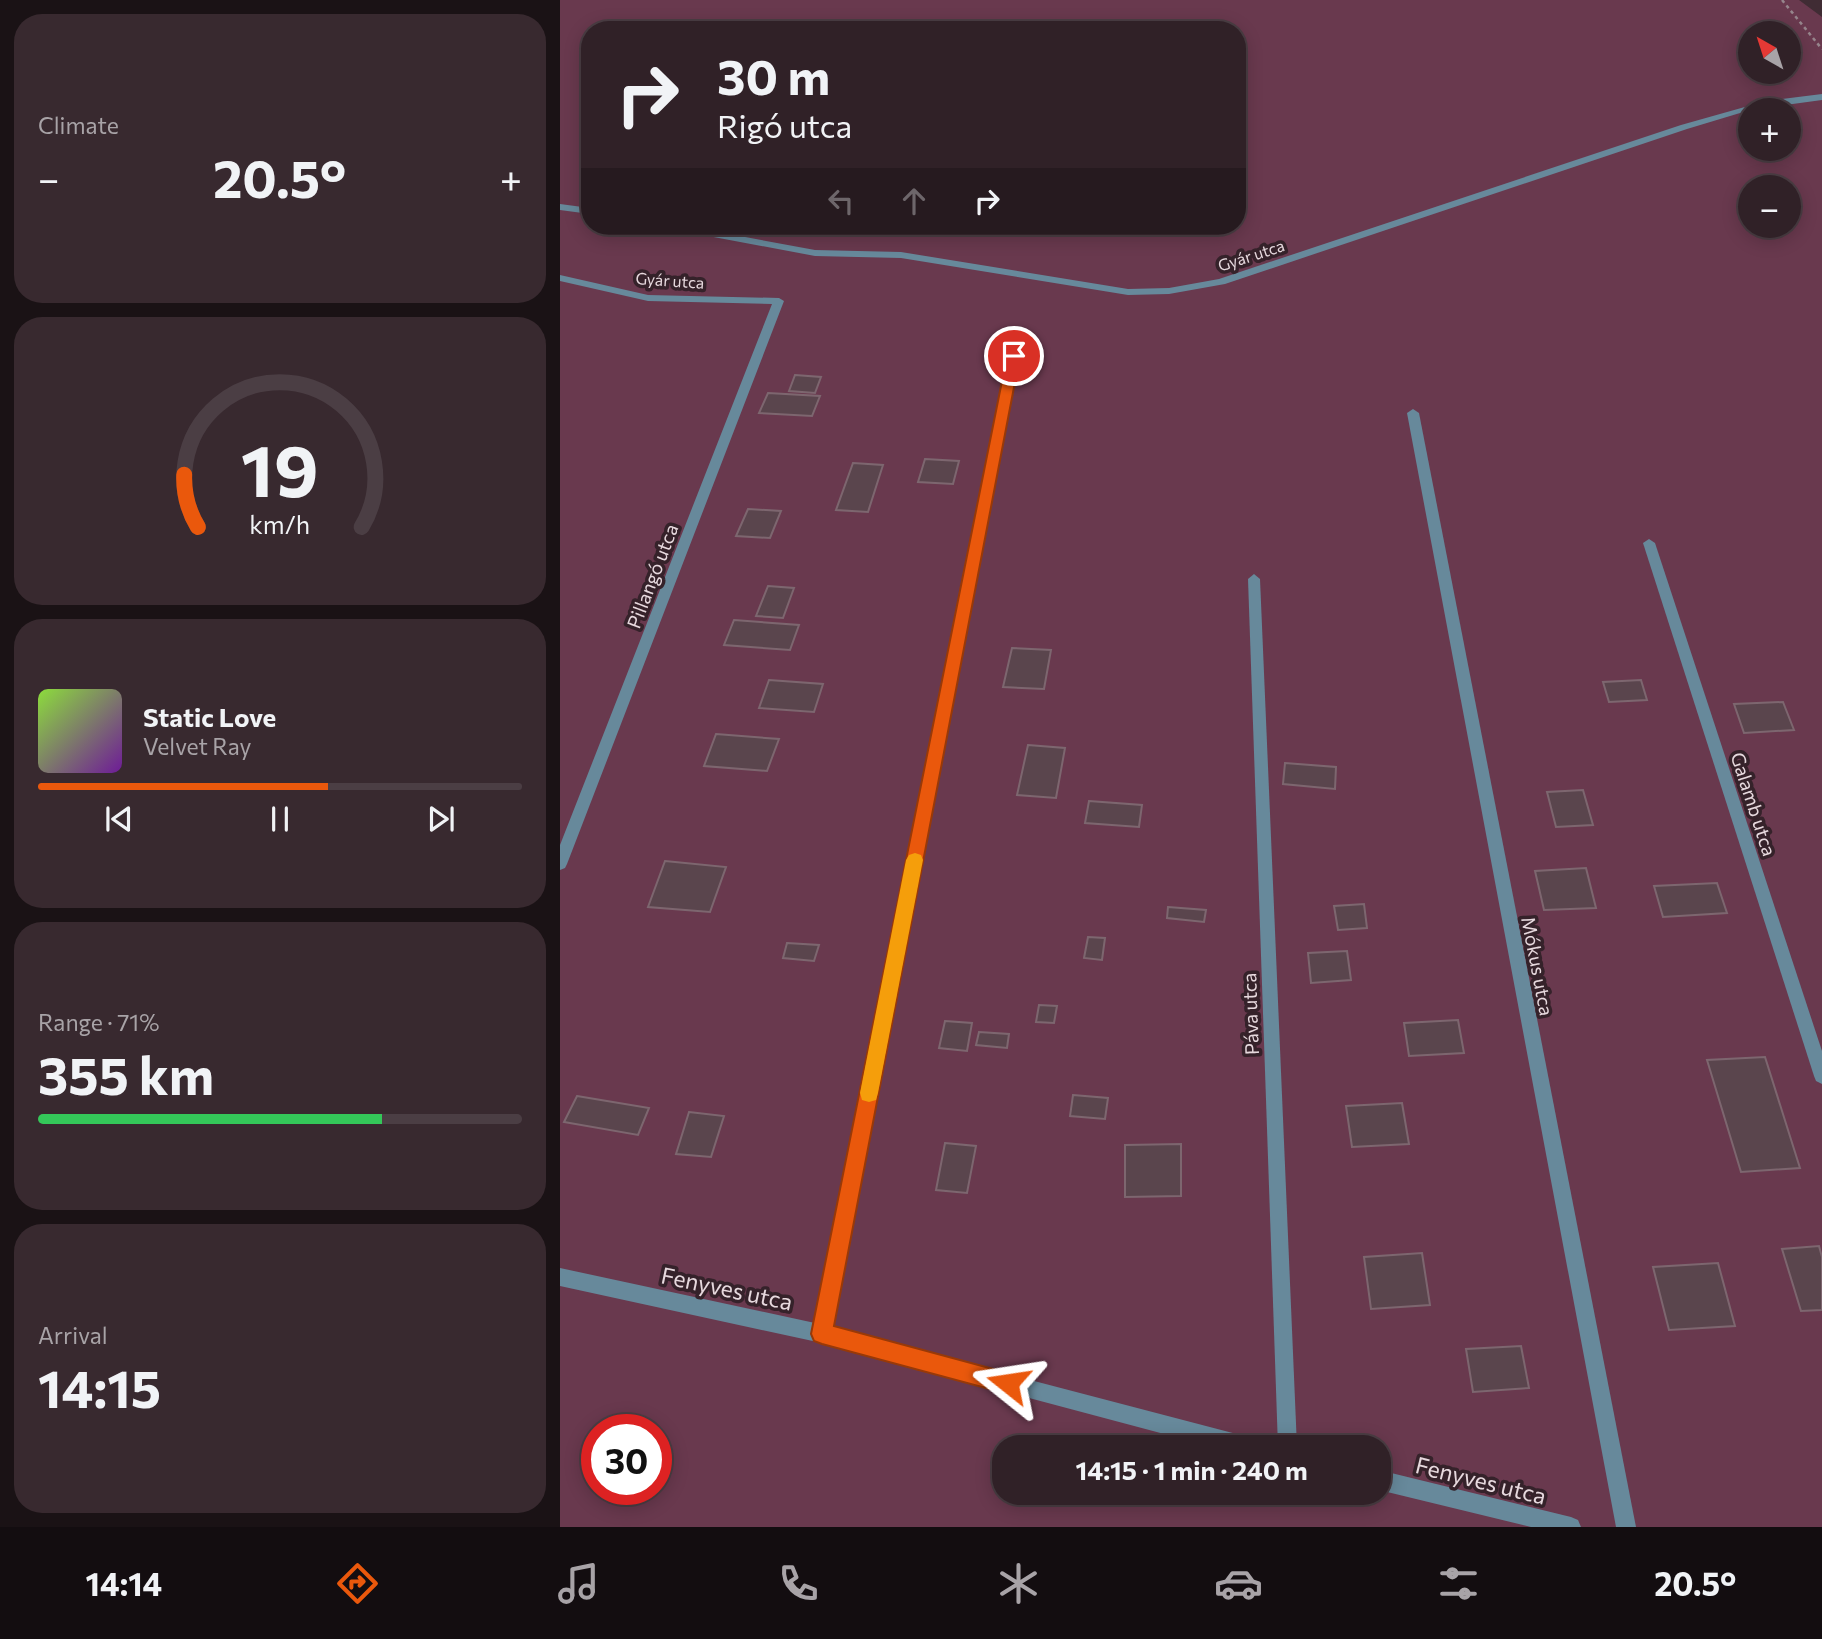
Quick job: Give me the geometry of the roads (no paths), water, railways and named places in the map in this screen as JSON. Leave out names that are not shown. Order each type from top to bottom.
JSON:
[{"type":"street","name":"Gyár utca","points":[[719,235],[815,253],[901,255],[1128,292],[1170,291],[1221,282],[1684,127],[1766,104],[1822,97]]},
{"type":"street","points":[[560,207],[581,210]]},
{"type":"street","name":"Gyár utca","points":[[560,278],[648,298],[779,301]]},
{"type":"street","name":"Pillangó utca","points":[[560,864],[779,301]]},
{"type":"street","points":[[822,1334],[1014,356]]},
{"type":"street","name":"Mókus utca","points":[[1413,412],[1626,1527]]},
{"type":"street","name":"Galamb utca","points":[[1649,542],[1822,1076]]},
{"type":"street","name":"Páva utca","points":[[1254,579],[1288,1435]]},
{"type":"street","name":"Fenyves utca","points":[[560,1277],[822,1334],[1203,1435]]},
{"type":"street","name":"Fenyves utca","points":[[1391,1483],[1571,1527]]}]
